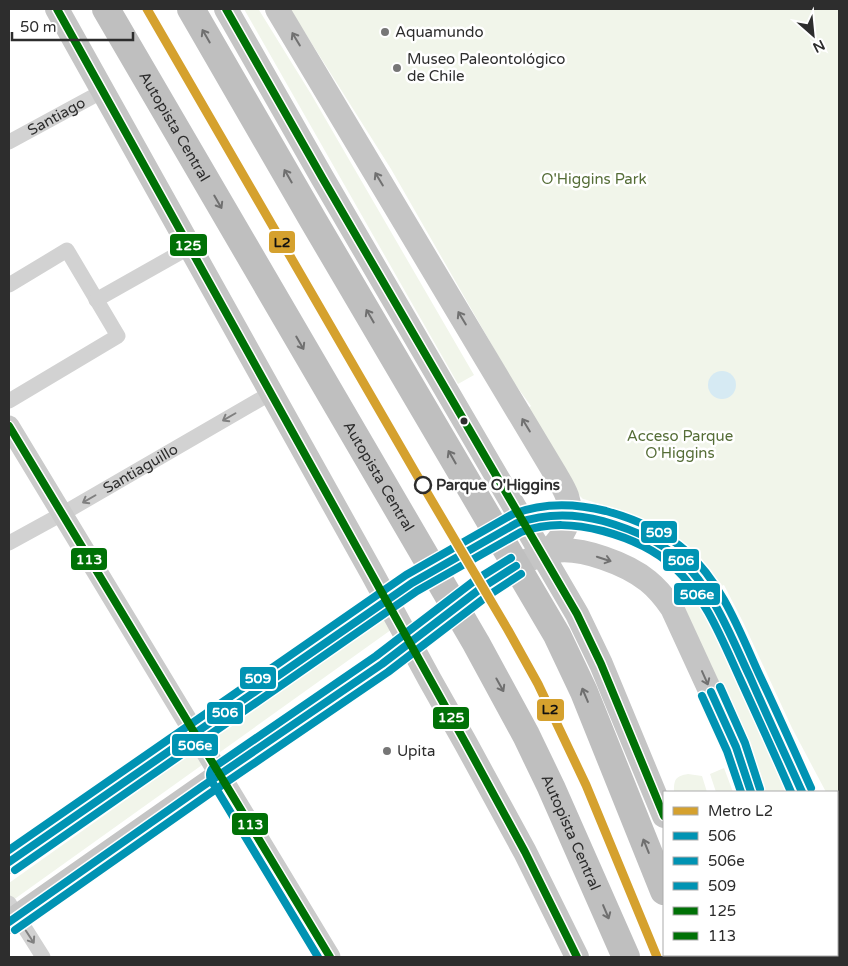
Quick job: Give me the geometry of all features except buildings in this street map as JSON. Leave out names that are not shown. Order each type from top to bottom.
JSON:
[{"type":"highway","name":"Autopista Central","points":[[106,9],[510,704],[551,787],[626,957]]},
{"type":"highway","points":[[191,9],[557,635],[584,692],[663,889]]},
{"type":"main road","points":[[57,9],[387,600],[525,852],[577,957]]},
{"type":"main road","points":[[226,9],[328,188],[577,614],[601,664],[663,814]]},
{"type":"main road","points":[[277,9],[566,493],[569,507],[567,526],[545,554]]},
{"type":"main road","points":[[9,862],[420,578],[518,523],[548,514],[569,515],[605,521],[634,532],[660,545],[688,567],[702,584],[713,602],[777,735],[802,791]]},
{"type":"main road","points":[[11,914],[382,664],[480,588],[519,565],[557,551],[590,554],[636,572],[667,600],[736,748],[751,791]]},
{"type":"street","name":"Santiago","points":[[9,142],[103,91]]},
{"type":"street","points":[[96,300],[190,247]]},
{"type":"street","points":[[9,285],[67,250],[118,336],[9,401]]},
{"type":"street","name":"Santiaguillo","points":[[9,544],[271,393]]},
{"type":"street","points":[[9,426],[330,957]]},
{"type":"street","points":[[11,914],[44,957]]},
{"type":"green space","points":[[244,9],[259,10],[311,94],[474,375],[458,384]]},
{"type":"green space","name":"O'Higgins Park","points":[[290,9],[839,9],[839,821],[838,791],[825,791],[792,728],[724,585],[718,587],[691,553],[657,527],[626,512],[583,499],[578,494],[526,410],[531,406],[512,380],[391,169]]},
{"type":"green space","points":[[691,591],[754,715],[787,791],[762,791],[679,600]]},
{"type":"green space","points":[[386,614],[395,627],[9,903],[9,883]]},
{"type":"green space","points":[[724,768],[733,791],[716,791],[710,774]]},
{"type":"green space","points":[[688,774],[702,776],[707,791],[674,791],[676,779]]},
{"type":"green space","points":[[838,848],[839,851],[839,911],[838,906]]},
{"type":"water","points":[[722,371],[732,375],[736,385],[732,395],[722,399],[712,395],[708,385],[712,375]]},
{"type":"metro line","name":"L2","points":[[147,9],[538,684],[586,785],[657,957]]},
{"type":"transit line","name":"125","points":[[57,9],[465,742],[525,852],[577,957]]},
{"type":"transit line","name":"125","points":[[226,9],[577,614],[601,664],[663,814]]},
{"type":"transit line","name":"113","points":[[9,426],[330,957]]},
{"type":"transit line","name":"509","points":[[9,850],[406,575],[513,514],[536,507],[559,505],[582,506],[606,511],[648,526],[668,537],[699,564],[729,609],[811,788]]},
{"type":"transit line","name":"506","points":[[9,862],[412,583],[517,523],[538,517],[560,515],[592,518],[634,532],[654,541],[672,553],[693,572],[712,600],[729,631],[802,791]]},
{"type":"transit line","name":"506e","points":[[15,870],[417,591],[521,532],[552,525],[593,529],[632,541],[658,555],[674,567],[685,579],[705,606],[713,621],[791,791]]},
{"type":"transit line","name":"509","points":[[318,957],[211,780],[211,771],[214,767],[376,656],[474,581],[511,558]]},
{"type":"transit line","name":"506","points":[[9,922],[382,664],[480,589],[516,566]]},
{"type":"transit line","name":"506e","points":[[15,930],[388,672],[486,597],[521,574]]},
{"type":"transit line","name":"509","points":[[720,687],[745,743],[760,789]]},
{"type":"transit line","name":"506","points":[[711,692],[736,747],[751,791]]},
{"type":"transit line","name":"506e","points":[[702,696],[727,751],[741,791]]},
{"type":"place","name":"Aquamundo","points":[[385,32]]},
{"type":"place","name":"Museo Paleontológico de Chile","points":[[397,68]]},
{"type":"place","name":"Parque O'Higgins","points":[[423,485]]},
{"type":"place","name":"Upita","points":[[387,751]]},
{"type":"park label","name":"Acceso Parque O'Higgins","points":[[680,444]]}]
